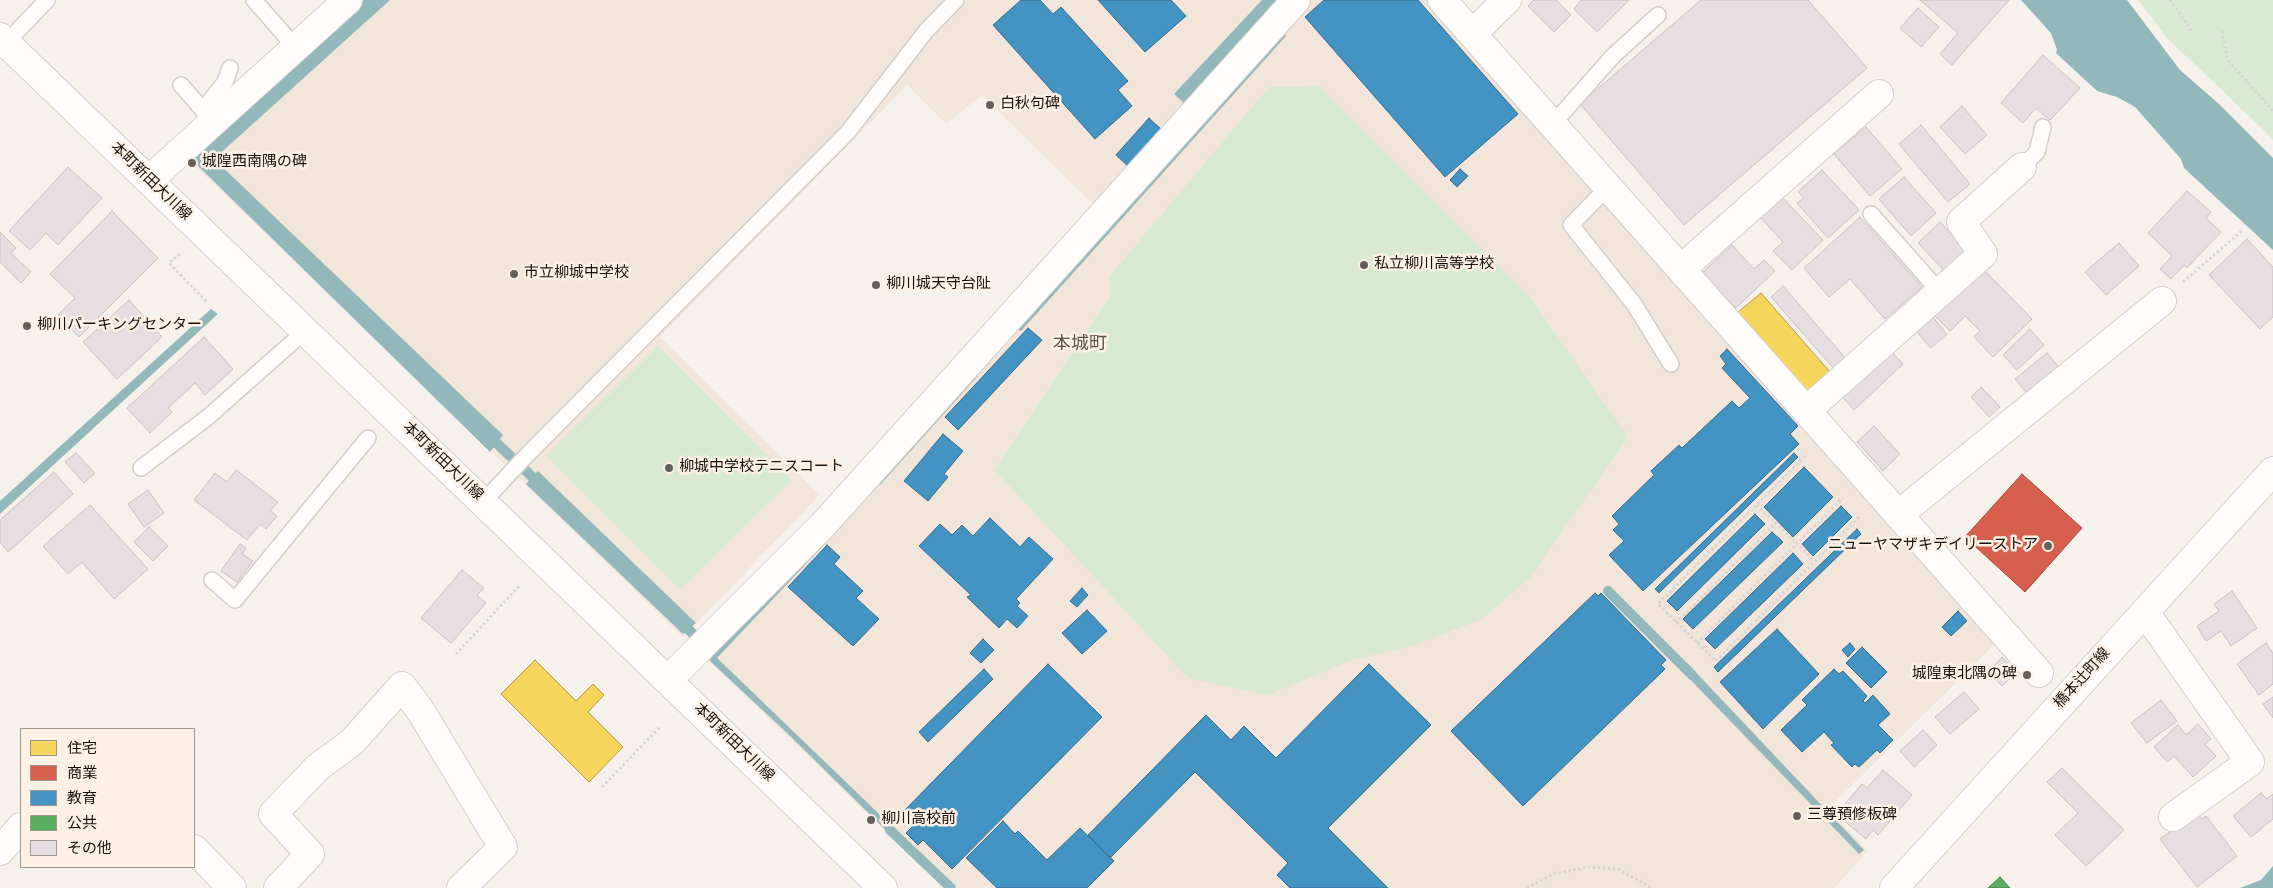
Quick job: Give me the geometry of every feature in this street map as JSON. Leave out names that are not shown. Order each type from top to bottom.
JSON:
[{"type":"street","points":[[668,680],[822,526],[1296,0]]},
{"type":"street","points":[[1442,0],[2039,673]]},
{"type":"street","points":[[1472,34],[1507,0]]},
{"type":"street","points":[[149,180],[208,116],[296,48],[337,4]]},
{"type":"street","name":"本町新田大川線","points":[[3,40],[883,888]]},
{"type":"street","points":[[1681,269],[1879,94]]},
{"type":"street","points":[[1806,411],[1983,254],[1961,222],[2022,167]]},
{"type":"street","points":[[1898,515],[2162,301]]},
{"type":"street","name":"橋本辻町線","points":[[1894,888],[2273,471]]},
{"type":"street","points":[[2145,612],[2250,762],[2173,817]]},
{"type":"street","points":[[278,888],[310,854],[273,814],[318,767],[352,742],[402,686],[420,710],[503,848],[461,888]]},
{"type":"street","points":[[195,850],[232,888]]},
{"type":"lane","points":[[3,40],[47,0]]},
{"type":"lane","points":[[254,0],[296,48]]},
{"type":"lane","points":[[483,502],[526,456],[848,132],[926,31],[956,0]]},
{"type":"lane","points":[[1552,124],[1613,56],[1658,15]]},
{"type":"lane","points":[[181,85],[208,116],[230,68]]},
{"type":"lane","points":[[2022,167],[2037,152],[2043,127]]},
{"type":"lane","points":[[1608,187],[1571,225],[1634,304],[1671,364]]},
{"type":"lane","points":[[1871,214],[1940,292]]},
{"type":"lane","points":[[141,468],[208,417],[305,331]]},
{"type":"lane","points":[[212,580],[235,600],[368,438]]},
{"type":"path","points":[[2170,0],[2192,31]]},
{"type":"path","points":[[2222,31],[2228,60],[2273,111]]},
{"type":"path","points":[[2162,301],[2243,230]]},
{"type":"path","points":[[180,254],[169,263],[207,302]]},
{"type":"path","points":[[1805,456],[1658,604],[1716,661],[1860,515]]},
{"type":"path","points":[[1697,643],[1865,477]]},
{"type":"path","points":[[1757,505],[1815,561]]},
{"type":"path","points":[[1676,623],[1776,523]]},
{"type":"path","points":[[456,654],[519,586]]},
{"type":"path","points":[[602,787],[661,726]]},
{"type":"path","points":[[1527,888],[1554,874],[1588,867],[1618,869],[1652,888]]},
{"type":"shaded area","name":"市立柳城中学校","points":[[361,0],[1288,0],[1100,211],[982,95],[946,124],[907,85],[660,337],[820,495],[683,637],[186,157]]},
{"type":"shaded area","name":"私立柳川高等学校","points":[[1311,0],[1427,0],[1994,645],[1829,808],[1868,851],[1834,888],[945,888],[707,659]]},
{"type":"green space","points":[[2138,0],[2273,0],[2273,141],[2167,38]]},
{"type":"green space","points":[[1319,86],[1528,295],[1628,437],[1529,579],[1480,620],[1418,644],[1352,660],[1268,695],[1188,678],[995,470],[1111,295],[1109,277],[1269,87]]},
{"type":"green space","name":"柳城中学校テニスコート","points":[[658,346],[791,480],[680,590],[547,456]]},
{"type":"water","points":[[362,0],[390,0],[214,159],[503,435],[490,452],[189,157]]},
{"type":"water","points":[[1262,0],[1283,0],[1187,106],[1174,94]]},
{"type":"water","points":[[2021,0],[2127,0],[2180,70],[2219,104],[2273,158],[2273,250],[2184,168],[2181,159],[2135,107],[2117,97],[2097,91],[2056,53],[2057,50],[2051,33]]},
{"type":"water","points":[[1283,30],[1286,36],[1021,331],[1015,328]]},
{"type":"water","points":[[211,309],[218,314],[0,514],[0,501]]},
{"type":"water","points":[[976,374],[978,376],[880,485],[876,481]]},
{"type":"water","points":[[538,471],[696,623],[683,634],[526,484]]},
{"type":"water","points":[[837,523],[841,527],[717,658],[901,835],[897,841],[786,732],[710,661],[713,654]]},
{"type":"water","points":[[1688,664],[1864,850],[1859,854],[1681,670]]},
{"type":"water","points":[[2273,866],[2273,888],[2240,888],[2261,880]]},
{"type":"building: 住宅","points":[[1761,293],[1830,372],[1805,393],[1737,313]]},
{"type":"building: 住宅","points":[[535,660],[576,701],[593,684],[604,695],[588,712],[623,747],[589,782],[501,694]]},
{"type":"building: 商業","points":[[2022,474],[2082,528],[2025,592],[1965,537]]},
{"type":"building: 教育","points":[[1021,0],[1040,0],[1053,14],[1061,7],[1128,81],[1118,90],[1132,106],[1095,139],[993,25]]},
{"type":"building: 教育","points":[[1098,0],[1171,0],[1186,16],[1145,52]]},
{"type":"building: 教育","points":[[1324,0],[1418,0],[1518,114],[1445,177],[1305,17]]},
{"type":"building: 教育","points":[[1149,118],[1162,130],[1129,167],[1116,155]]},
{"type":"building: 教育","points":[[1460,169],[1468,176],[1457,187],[1450,180]]},
{"type":"building: 教育","points":[[1028,328],[1042,340],[958,430],[945,417]]},
{"type":"building: 教育","points":[[1727,349],[1798,426],[1790,434],[1799,444],[1643,591],[1609,555],[1624,541],[1613,530],[1619,524],[1612,516],[1654,475],[1651,471],[1679,445],[1682,448],[1732,401],[1739,408],[1750,398],[1722,368],[1726,364],[1720,356]]},
{"type":"building: 教育","points":[[943,434],[963,451],[944,474],[948,477],[928,501],[904,481]]},
{"type":"building: 教育","points":[[1794,453],[1798,457],[1659,593],[1655,589]]},
{"type":"building: 教育","points":[[1804,467],[1833,497],[1793,537],[1764,507]]},
{"type":"building: 教育","points":[[1841,506],[1852,517],[1813,556],[1802,544]]},
{"type":"building: 教育","points":[[1755,514],[1765,524],[1677,611],[1667,601]]},
{"type":"building: 教育","points":[[990,518],[1020,547],[1029,537],[1053,559],[1016,599],[1020,603],[1017,606],[1028,616],[1017,628],[1007,619],[999,628],[967,597],[971,595],[919,546],[940,524],[952,535],[962,525],[973,536]]},
{"type":"building: 教育","points":[[1857,529],[1861,534],[1718,672],[1714,667]]},
{"type":"building: 教育","points":[[1772,532],[1783,542],[1693,629],[1683,619]]},
{"type":"building: 教育","points":[[827,545],[840,557],[834,564],[863,591],[856,598],[879,619],[853,646],[788,587]]},
{"type":"building: 教育","points":[[1793,553],[1803,564],[1715,649],[1705,639]]},
{"type":"building: 教育","points":[[1082,588],[1088,595],[1077,607],[1070,601]]},
{"type":"building: 教育","points":[[1595,593],[1598,596],[1601,593],[1666,660],[1661,665],[1665,669],[1523,806],[1451,731]]},
{"type":"building: 教育","points":[[1087,610],[1107,631],[1082,654],[1062,633]]},
{"type":"building: 教育","points":[[1958,611],[1967,621],[1951,636],[1942,627]]},
{"type":"building: 教育","points":[[1777,629],[1819,674],[1763,729],[1720,682]]},
{"type":"building: 教育","points":[[983,639],[994,650],[981,663],[970,653]]},
{"type":"building: 教育","points":[[1850,643],[1855,649],[1848,657],[1842,650]]},
{"type":"building: 教育","points":[[1862,647],[1887,672],[1871,688],[1846,663]]},
{"type":"building: 教育","points":[[1048,664],[1102,717],[952,869],[923,840],[918,845],[906,833],[914,825],[902,813]]},
{"type":"building: 教育","points":[[1369,664],[1431,725],[1328,828],[1388,888],[1290,888],[1277,875],[1288,863],[1195,772],[1110,858],[1088,835],[1206,715],[1231,740],[1244,726],[1276,758]]},
{"type":"building: 教育","points":[[984,669],[993,679],[928,742],[919,732]]},
{"type":"building: 教育","points":[[1834,669],[1839,674],[1843,671],[1867,696],[1863,701],[1865,703],[1873,695],[1890,714],[1878,725],[1893,740],[1880,753],[1877,750],[1859,767],[1855,764],[1852,767],[1831,745],[1834,743],[1824,732],[1802,752],[1781,730],[1807,705],[1802,700]]},
{"type":"building: 教育","points":[[1003,821],[1015,834],[1018,831],[1047,860],[1080,828],[1114,861],[1087,888],[997,888],[966,858]]},
{"type":"building: 公共","points":[[2000,877],[2010,888],[1988,888]]},
{"type":"building: その他","points":[[1534,0],[1556,0],[1571,15],[1554,32],[1528,6]]},
{"type":"building: その他","points":[[1581,0],[1629,0],[1597,32],[1574,9]]},
{"type":"building: その他","points":[[1701,0],[1808,0],[1867,68],[1684,225],[1580,104]]},
{"type":"building: その他","points":[[1920,0],[2009,0],[1952,65],[1940,54],[1958,33]]},
{"type":"building: その他","points":[[1918,8],[1939,27],[1921,47],[1900,28]]},
{"type":"building: その他","points":[[2043,55],[2080,88],[2050,120],[2036,108],[2023,123],[2001,103]]},
{"type":"building: その他","points":[[1962,106],[1987,135],[1965,154],[1940,127]]},
{"type":"building: その他","points":[[1921,125],[1970,184],[1948,202],[1899,144]]},
{"type":"building: その他","points":[[1866,127],[1902,169],[1870,196],[1834,154]]},
{"type":"building: その他","points":[[68,167],[102,198],[58,245],[46,233],[30,250],[9,231]]},
{"type":"building: その他","points":[[1822,170],[1859,210],[1828,238],[1797,203],[1804,198],[1798,192]]},
{"type":"building: その他","points":[[1904,177],[1936,213],[1911,236],[1879,199]]},
{"type":"building: その他","points":[[2187,191],[2211,212],[2206,218],[2221,232],[2187,268],[2184,265],[2171,279],[2160,269],[2172,256],[2148,233]]},
{"type":"building: その他","points":[[1780,195],[1823,240],[1792,270],[1773,251],[1783,242],[1758,215]]},
{"type":"building: その他","points":[[112,211],[158,258],[79,337],[58,315],[75,298],[50,274]]},
{"type":"building: その他","points":[[1860,217],[1922,287],[1885,319],[1850,279],[1829,297],[1804,268]]},
{"type":"building: その他","points":[[1940,222],[1968,252],[1946,273],[1918,243]]},
{"type":"building: その他","points":[[0,232],[16,248],[11,253],[31,272],[21,283],[0,262]]},
{"type":"building: その他","points":[[2247,239],[2273,267],[2273,317],[2260,329],[2209,275]]},
{"type":"building: その他","points":[[2119,243],[2139,266],[2106,295],[2085,272]]},
{"type":"building: その他","points":[[1732,245],[1754,269],[1764,260],[1775,271],[1736,308],[1702,273]]},
{"type":"building: その他","points":[[1981,267],[2032,319],[1993,357],[1974,337],[1980,331],[1965,316],[1950,331],[1933,314]]},
{"type":"building: その他","points":[[1783,286],[1847,360],[1835,370],[1771,297]]},
{"type":"building: その他","points":[[129,300],[162,337],[117,379],[83,342]]},
{"type":"building: その他","points":[[1930,314],[1947,334],[1931,348],[1913,328]]},
{"type":"building: その他","points":[[2030,329],[2044,345],[2017,370],[2003,355]]},
{"type":"building: その他","points":[[204,337],[233,369],[205,395],[195,383],[168,408],[172,412],[150,433],[127,408]]},
{"type":"building: その他","points":[[1888,348],[1903,364],[1854,410],[1840,394]]},
{"type":"building: その他","points":[[2047,353],[2061,370],[2029,396],[2015,379]]},
{"type":"building: その他","points":[[1981,387],[2000,407],[1989,417],[1971,397]]},
{"type":"building: その他","points":[[1874,426],[1900,454],[1883,471],[1857,442]]},
{"type":"building: その他","points":[[76,453],[95,473],[84,483],[65,462]]},
{"type":"building: その他","points":[[236,470],[278,502],[270,511],[277,516],[266,529],[260,524],[247,540],[194,500],[215,473],[227,482]]},
{"type":"building: その他","points":[[54,472],[73,494],[8,552],[0,542],[0,520]]},
{"type":"building: その他","points":[[148,490],[164,513],[144,527],[128,504]]},
{"type":"building: その他","points":[[90,505],[148,569],[114,599],[82,562],[68,574],[43,546]]},
{"type":"building: その他","points":[[149,527],[168,546],[153,561],[134,542]]},
{"type":"building: その他","points":[[240,544],[246,548],[242,554],[253,561],[237,582],[221,571]]},
{"type":"building: その他","points":[[462,570],[484,588],[477,595],[486,603],[451,643],[421,618]]},
{"type":"building: その他","points":[[2232,591],[2257,628],[2231,646],[2221,631],[2206,641],[2197,626],[2219,611],[2214,604]]},
{"type":"building: その他","points":[[2266,643],[2273,653],[2273,684],[2259,695],[2237,664]]},
{"type":"building: その他","points":[[2002,657],[2017,672],[2002,686],[1988,672]]},
{"type":"building: その他","points":[[1964,692],[1979,709],[1950,734],[1935,717]]},
{"type":"building: その他","points":[[2273,697],[2273,718],[2263,704]]},
{"type":"building: その他","points":[[2161,700],[2177,721],[2147,743],[2131,723]]},
{"type":"building: その他","points":[[2198,724],[2211,739],[2205,744],[2216,756],[2193,777],[2174,756],[2167,762],[2154,747],[2178,725],[2186,735]]},
{"type":"building: その他","points":[[1923,730],[1937,745],[1914,767],[1900,751]]},
{"type":"building: その他","points":[[2062,768],[2124,830],[2086,866],[2055,835],[2078,813],[2047,782]]},
{"type":"building: その他","points":[[1883,770],[1912,795],[1878,835],[1873,830],[1866,839],[1836,814],[1862,784],[1867,788]]},
{"type":"building: その他","points":[[2261,793],[2267,799],[2273,794],[2273,819],[2251,837],[2233,816]]},
{"type":"building: その他","points":[[2196,812],[2202,819],[2206,816],[2237,856],[2197,887],[2160,839]]},
{"type":"waterway","points":[[487,434],[542,486]]},
{"type":"waterway","points":[[1608,591],[1692,675]]},
{"type":"waterway","points":[[680,620],[702,644]]},
{"type":"waterway","points":[[890,830],[951,888]]},
{"type":"place","name":"白秋句碑","points":[[990,105]]},
{"type":"place","name":"城隍西南隅の碑","points":[[192,163]]},
{"type":"place","name":"私立柳川高等学校","points":[[1364,265]]},
{"type":"place","name":"市立柳城中学校","points":[[514,274]]},
{"type":"place","name":"柳川城天守台阯","points":[[876,285]]},
{"type":"place","name":"柳川パーキングセンター","points":[[27,326]]},
{"type":"place","name":"柳城中学校テニスコート","points":[[669,468]]},
{"type":"place","name":"ニューヤマザキデイリーストア","points":[[2048,546]]},
{"type":"place","name":"城隍東北隅の碑","points":[[2027,675]]},
{"type":"place","name":"三尊預修板碑","points":[[1797,816]]},
{"type":"place","name":"柳川高校前","points":[[871,820]]},
{"type":"district","name":"本城町","points":[[1080,345]]}]
